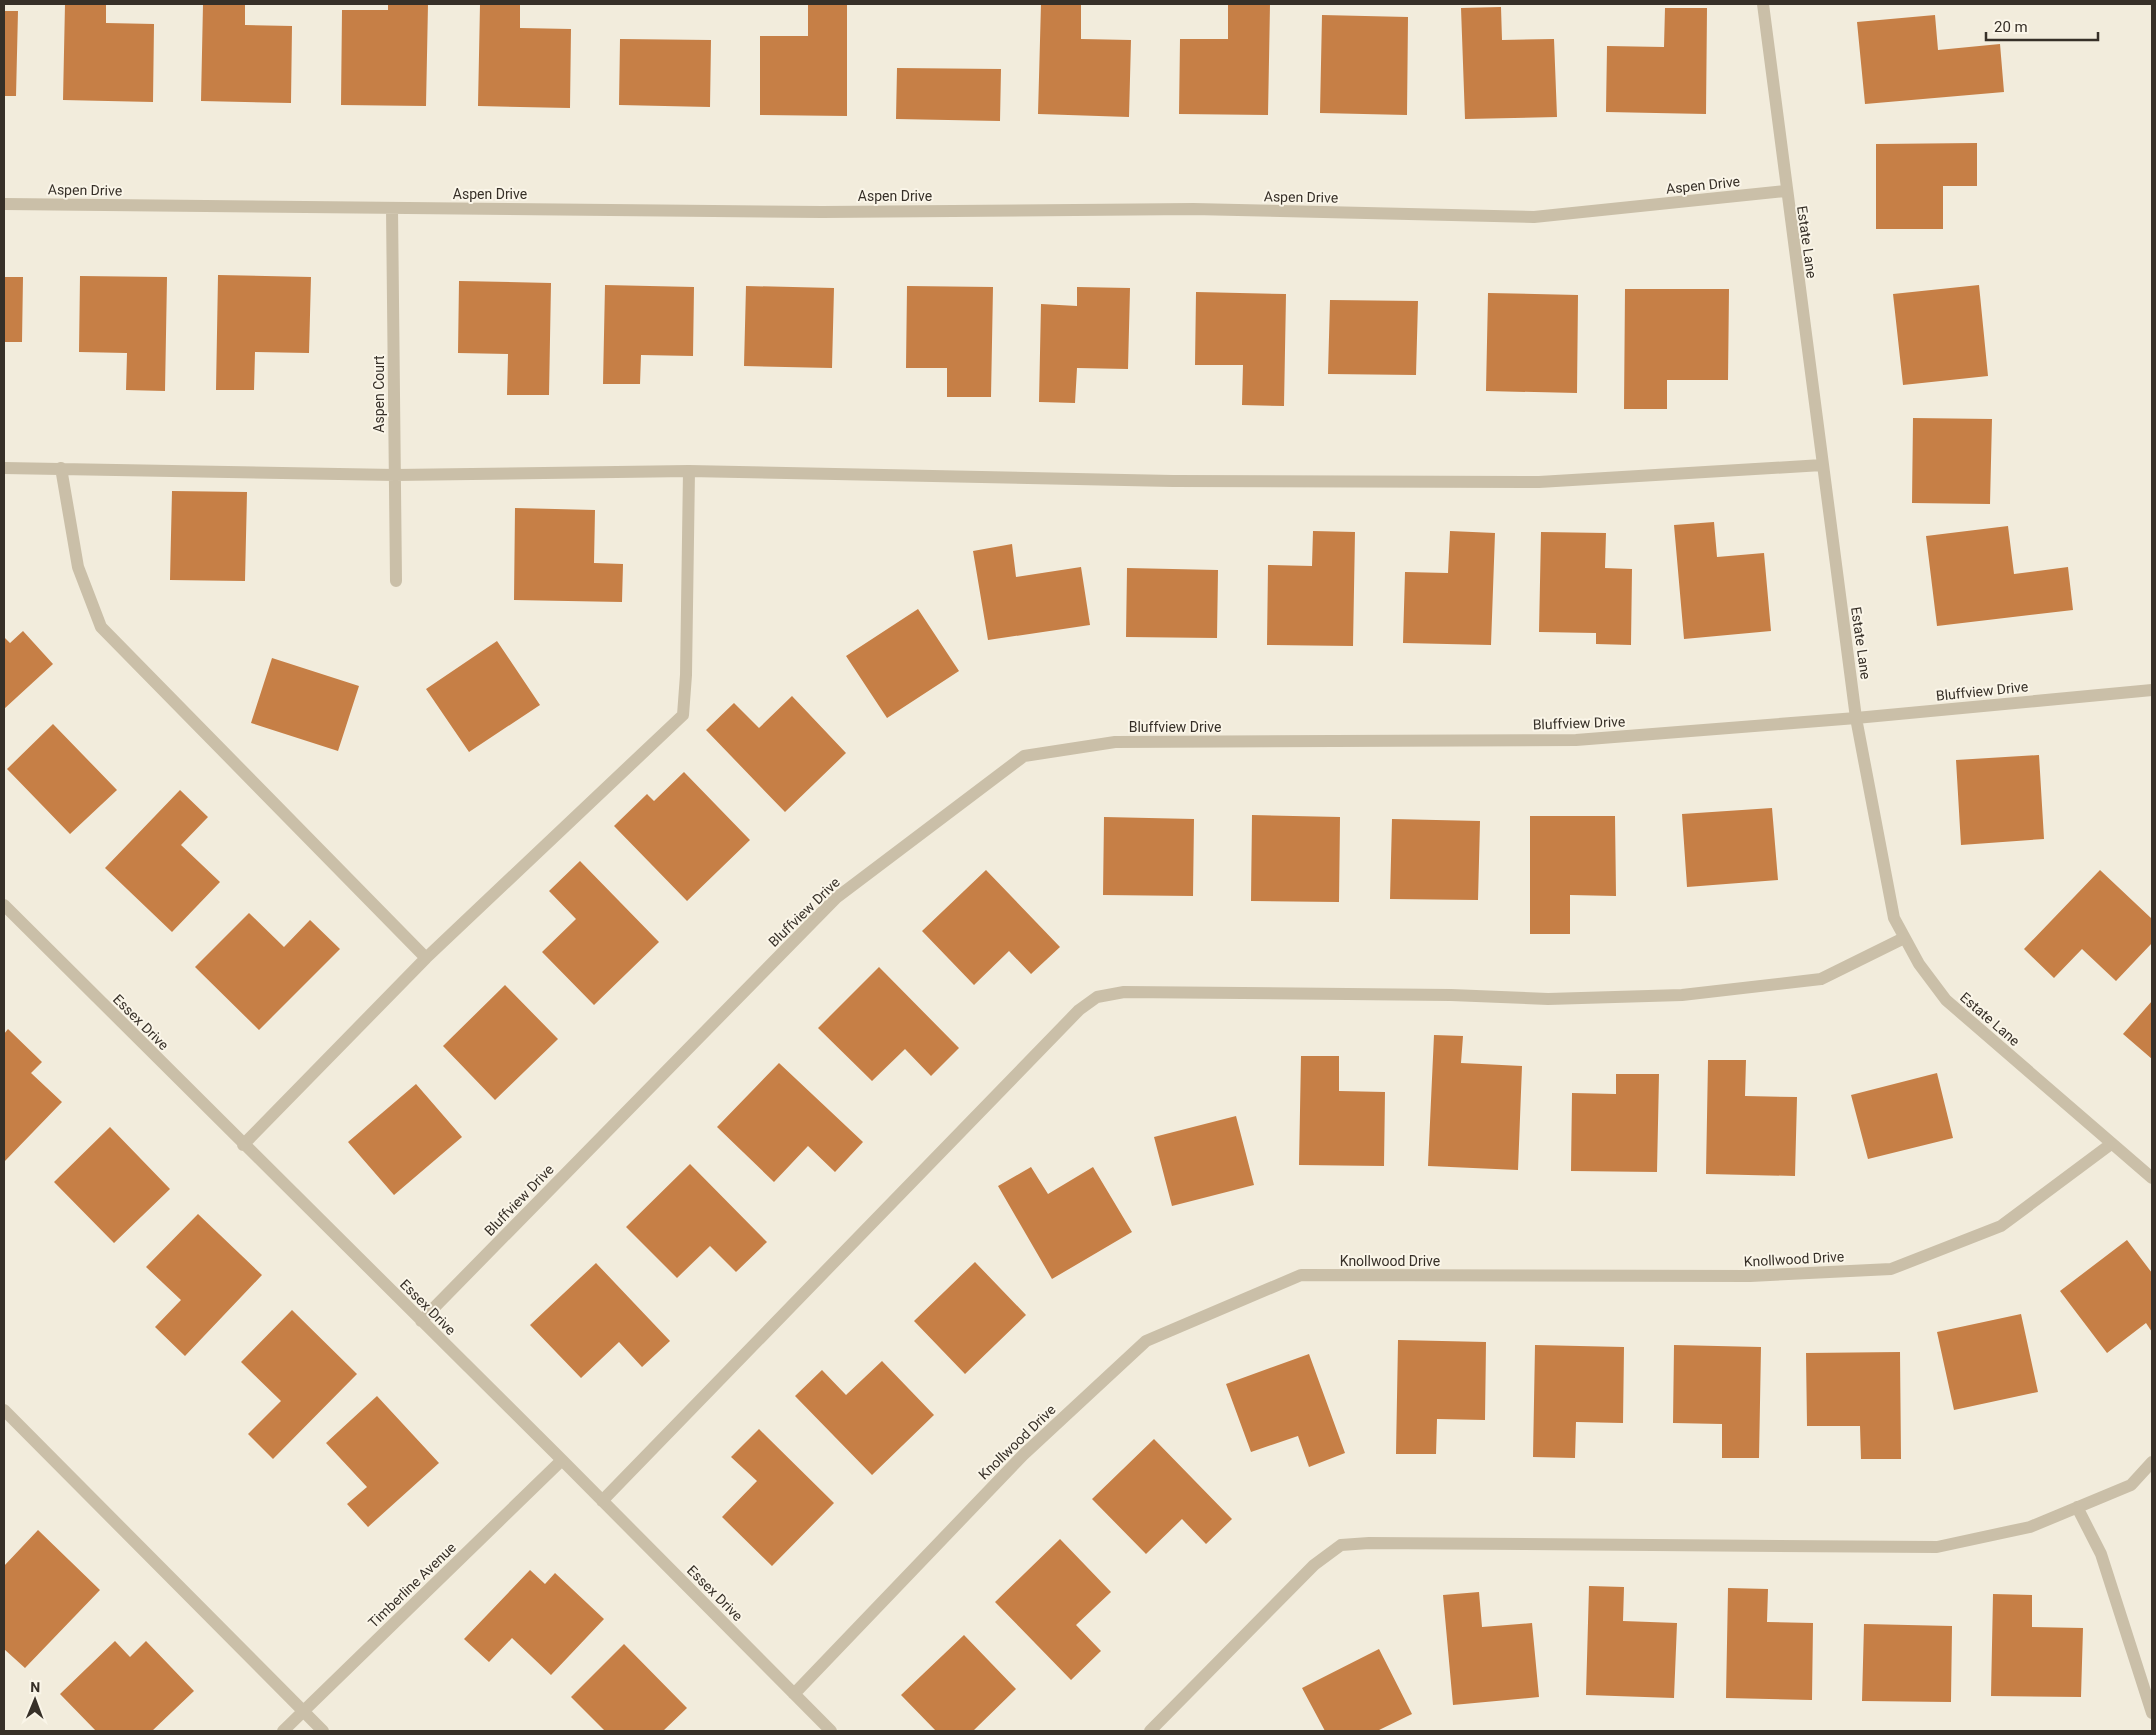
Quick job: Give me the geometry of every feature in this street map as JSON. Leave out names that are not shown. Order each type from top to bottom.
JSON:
[{"type":"street","name":"Estate Lane","points":[[1763,4],[1785,191],[1856,718],[1894,918],[1919,964],[1946,1000],[2152,1178]]},
{"type":"street","name":"Aspen Drive","points":[[4,204],[812,212],[1193,209],[1534,217],[1785,191]]},
{"type":"street","name":"Aspen Court","points":[[392,208],[396,581]]},
{"type":"street","points":[[4,468],[395,475],[689,471],[1173,481],[1539,482],[1822,464]]},
{"type":"street","points":[[61,468],[78,567],[101,627],[426,958]]},
{"type":"street","points":[[244,1145],[426,958],[682,715],[686,675],[689,471]]},
{"type":"street","name":"Bluffview Drive","points":[[421,1322],[836,898],[1024,756],[1115,742],[1576,740],[1856,718],[2152,690]]},
{"type":"street","name":"Essex Drive","points":[[4,905],[421,1322],[562,1460],[831,1731]]},
{"type":"street","points":[[602,1501],[1079,1010],[1097,998],[1124,992],[1451,995],[1548,999],[1682,995],[1822,980],[1904,938]]},
{"type":"street","name":"Knollwood Drive","points":[[794,1694],[1023,1455],[1146,1341],[1302,1275],[1750,1276],[1891,1270],[2001,1226],[2111,1144]]},
{"type":"street","points":[[4,1410],[323,1731]]},
{"type":"street","name":"Timberline Avenue","points":[[283,1731],[562,1460]]},
{"type":"street","points":[[1150,1731],[1314,1565],[1341,1546],[1379,1543],[1937,1547],[2030,1527],[2131,1485],[2152,1462]]},
{"type":"street","points":[[2077,1507],[2101,1554],[2152,1713]]},
{"type":"building","points":[[65,4],[106,4],[106,23],[154,24],[153,102],[63,100]]},
{"type":"building","points":[[203,4],[245,4],[245,25],[292,26],[291,103],[201,101]]},
{"type":"building","points":[[388,4],[428,4],[426,106],[341,105],[342,10],[388,10]]},
{"type":"building","points":[[480,4],[520,4],[520,28],[571,29],[570,108],[478,106]]},
{"type":"building","points":[[808,4],[847,4],[847,116],[760,115],[760,36],[808,36]]},
{"type":"building","points":[[1041,4],[1081,4],[1081,39],[1131,40],[1129,117],[1038,114]]},
{"type":"building","points":[[1228,4],[1270,4],[1268,115],[1179,114],[1180,39],[1228,39]]},
{"type":"building","points":[[1501,7],[1502,40],[1554,39],[1557,117],[1465,119],[1461,8]]},
{"type":"building","points":[[1665,8],[1707,8],[1706,114],[1606,112],[1607,46],[1664,47]]},
{"type":"building","points":[[4,11],[18,11],[16,96],[4,96]]},
{"type":"building","points":[[1322,15],[1408,17],[1407,115],[1320,113]]},
{"type":"building","points":[[1935,15],[1938,50],[2000,44],[2004,92],[1865,104],[1857,22]]},
{"type":"building","points":[[620,39],[711,40],[710,107],[619,105]]},
{"type":"building","points":[[897,68],[1001,69],[1000,121],[896,119]]},
{"type":"building","points":[[1977,143],[1977,186],[1943,186],[1943,229],[1876,229],[1876,144]]},
{"type":"building","points":[[218,275],[311,277],[309,353],[255,352],[254,390],[216,390]]},
{"type":"building","points":[[80,276],[167,277],[165,391],[126,390],[127,353],[79,352]]},
{"type":"building","points":[[4,277],[23,277],[22,342],[4,342]]},
{"type":"building","points":[[459,281],[551,283],[549,395],[507,395],[508,354],[458,353]]},
{"type":"building","points":[[605,285],[694,287],[693,356],[641,355],[640,384],[603,384]]},
{"type":"building","points":[[1979,285],[1988,376],[1903,385],[1893,294]]},
{"type":"building","points":[[746,286],[834,288],[832,368],[744,366]]},
{"type":"building","points":[[907,286],[993,287],[991,397],[947,397],[947,368],[906,368]]},
{"type":"building","points":[[1077,287],[1130,288],[1128,369],[1077,368],[1075,403],[1039,402],[1041,304],[1077,306]]},
{"type":"building","points":[[1625,289],[1729,289],[1728,380],[1667,380],[1667,409],[1624,409]]},
{"type":"building","points":[[1196,292],[1286,294],[1284,406],[1242,405],[1243,365],[1195,365]]},
{"type":"building","points":[[1488,293],[1578,295],[1577,393],[1486,391]]},
{"type":"building","points":[[1330,300],[1418,301],[1416,375],[1328,374]]},
{"type":"building","points":[[1913,418],[1992,419],[1990,504],[1912,503]]},
{"type":"building","points":[[172,491],[247,492],[245,581],[170,580]]},
{"type":"building","points":[[515,508],[595,510],[594,563],[623,564],[622,602],[514,600]]},
{"type":"building","points":[[1714,522],[1717,557],[1764,553],[1771,631],[1684,639],[1674,525]]},
{"type":"building","points":[[2008,526],[2014,574],[2068,567],[2073,610],[1937,626],[1926,536]]},
{"type":"building","points":[[1313,531],[1355,532],[1353,646],[1267,645],[1268,565],[1312,566]]},
{"type":"building","points":[[1450,531],[1495,533],[1491,645],[1403,643],[1405,572],[1448,573]]},
{"type":"building","points":[[1541,532],[1606,533],[1605,568],[1632,569],[1631,645],[1596,644],[1596,633],[1539,632]]},
{"type":"building","points":[[1012,544],[1016,577],[1081,567],[1090,625],[988,640],[973,551]]},
{"type":"building","points":[[1127,568],[1218,570],[1217,638],[1126,637]]},
{"type":"building","points":[[918,609],[959,671],[887,718],[846,656]]},
{"type":"building","points":[[23,631],[53,664],[4,709],[4,637],[10,643]]},
{"type":"building","points":[[497,641],[540,705],[469,752],[426,689]]},
{"type":"building","points":[[272,658],[359,686],[338,751],[251,723]]},
{"type":"building","points":[[792,696],[846,753],[785,812],[706,730],[734,703],[759,728]]},
{"type":"building","points":[[53,724],[117,790],[70,834],[7,769]]},
{"type":"building","points":[[2039,755],[2044,839],[1961,845],[1956,760]]},
{"type":"building","points":[[684,772],[750,840],[687,901],[614,826],[647,794],[654,801]]},
{"type":"building","points":[[180,790],[208,817],[181,845],[220,882],[172,932],[105,868]]},
{"type":"building","points":[[1772,808],[1778,880],[1687,887],[1682,814]]},
{"type":"building","points":[[1252,815],[1340,817],[1339,902],[1251,901]]},
{"type":"building","points":[[1530,816],[1615,816],[1616,896],[1570,895],[1570,934],[1530,934]]},
{"type":"building","points":[[1104,817],[1194,819],[1193,896],[1103,895]]},
{"type":"building","points":[[1392,819],[1480,821],[1478,900],[1390,899]]},
{"type":"building","points":[[580,861],[659,942],[594,1005],[542,952],[576,919],[549,891]]},
{"type":"building","points":[[986,870],[1060,947],[1031,974],[1009,951],[974,985],[922,931]]},
{"type":"building","points":[[2100,870],[2152,919],[2152,943],[2116,981],[2082,949],[2054,978],[2024,949]]},
{"type":"building","points":[[249,913],[284,947],[310,920],[340,949],[259,1030],[195,967]]},
{"type":"building","points":[[879,967],[959,1048],[931,1076],[905,1049],[872,1081],[818,1028]]},
{"type":"building","points":[[505,985],[558,1039],[495,1100],[443,1046]]},
{"type":"building","points":[[2152,1001],[2152,1059],[2123,1034]]},
{"type":"building","points":[[8,1029],[42,1062],[31,1073],[62,1102],[4,1162],[4,1034]]},
{"type":"building","points":[[1434,1035],[1463,1036],[1461,1063],[1522,1066],[1518,1170],[1428,1166]]},
{"type":"building","points":[[1301,1056],[1339,1056],[1339,1091],[1385,1092],[1384,1166],[1299,1165]]},
{"type":"building","points":[[1708,1060],[1746,1060],[1745,1096],[1797,1097],[1795,1176],[1706,1174]]},
{"type":"building","points":[[779,1063],[863,1142],[835,1172],[808,1146],[774,1182],[717,1127]]},
{"type":"building","points":[[1937,1073],[1953,1138],[1868,1159],[1851,1095]]},
{"type":"building","points":[[1616,1074],[1659,1074],[1657,1172],[1571,1171],[1572,1093],[1616,1094]]},
{"type":"building","points":[[416,1084],[462,1137],[394,1195],[348,1142]]},
{"type":"building","points":[[1236,1116],[1254,1185],[1172,1206],[1154,1137]]},
{"type":"building","points":[[110,1127],[170,1189],[114,1243],[54,1182]]},
{"type":"building","points":[[690,1164],[767,1242],[736,1272],[710,1246],[677,1278],[626,1227]]},
{"type":"building","points":[[1031,1167],[1048,1194],[1093,1167],[1132,1232],[1052,1279],[998,1186]]},
{"type":"building","points":[[198,1214],[262,1275],[185,1356],[155,1327],[181,1300],[146,1267]]},
{"type":"building","points":[[2127,1240],[2152,1273],[2152,1332],[2146,1323],[2107,1353],[2060,1291]]},
{"type":"building","points":[[975,1262],[1026,1315],[965,1374],[914,1321]]},
{"type":"building","points":[[596,1263],[670,1341],[642,1367],[619,1342],[581,1378],[530,1325]]},
{"type":"building","points":[[292,1310],[357,1374],[273,1459],[248,1434],[281,1401],[241,1362]]},
{"type":"building","points":[[2021,1314],[2038,1392],[1954,1410],[1937,1332]]},
{"type":"building","points":[[1398,1340],[1486,1342],[1485,1420],[1437,1419],[1436,1454],[1396,1454]]},
{"type":"building","points":[[1535,1345],[1624,1347],[1623,1423],[1576,1422],[1575,1458],[1533,1457]]},
{"type":"building","points":[[1674,1345],[1761,1347],[1759,1458],[1722,1458],[1722,1424],[1673,1423]]},
{"type":"building","points":[[1900,1352],[1901,1459],[1861,1459],[1860,1426],[1807,1426],[1806,1353]]},
{"type":"building","points":[[1309,1354],[1345,1453],[1309,1467],[1298,1436],[1251,1452],[1226,1384]]},
{"type":"building","points":[[882,1361],[934,1415],[872,1475],[795,1396],[822,1370],[846,1395]]},
{"type":"building","points":[[377,1396],[439,1463],[368,1527],[347,1504],[367,1487],[326,1443]]},
{"type":"building","points":[[759,1429],[834,1503],[772,1566],[722,1517],[757,1481],[731,1457]]},
{"type":"building","points":[[1154,1439],[1232,1519],[1206,1544],[1182,1519],[1146,1554],[1092,1499]]},
{"type":"building","points":[[38,1530],[100,1590],[25,1668],[4,1649],[4,1566]]},
{"type":"building","points":[[1060,1539],[1111,1592],[1076,1625],[1101,1651],[1071,1680],[995,1602]]},
{"type":"building","points":[[530,1570],[545,1584],[555,1573],[604,1619],[551,1675],[512,1638],[489,1662],[464,1639]]},
{"type":"building","points":[[1589,1586],[1624,1587],[1623,1621],[1677,1623],[1674,1698],[1586,1695]]},
{"type":"building","points":[[1728,1588],[1768,1589],[1767,1622],[1813,1623],[1812,1700],[1726,1698]]},
{"type":"building","points":[[1479,1592],[1482,1627],[1532,1623],[1539,1697],[1453,1705],[1443,1595]]},
{"type":"building","points":[[1993,1594],[2032,1595],[2032,1627],[2083,1628],[2081,1697],[1991,1696]]},
{"type":"building","points":[[1864,1624],[1952,1626],[1951,1702],[1862,1701]]},
{"type":"building","points":[[964,1635],[1016,1689],[973,1731],[936,1731],[901,1695]]},
{"type":"building","points":[[115,1641],[130,1657],[146,1641],[194,1691],[152,1731],[96,1731],[60,1694]]},
{"type":"building","points":[[624,1644],[687,1708],[663,1731],[605,1731],[571,1697]]},
{"type":"building","points":[[1379,1649],[1412,1714],[1377,1731],[1325,1731],[1302,1688]]}]
